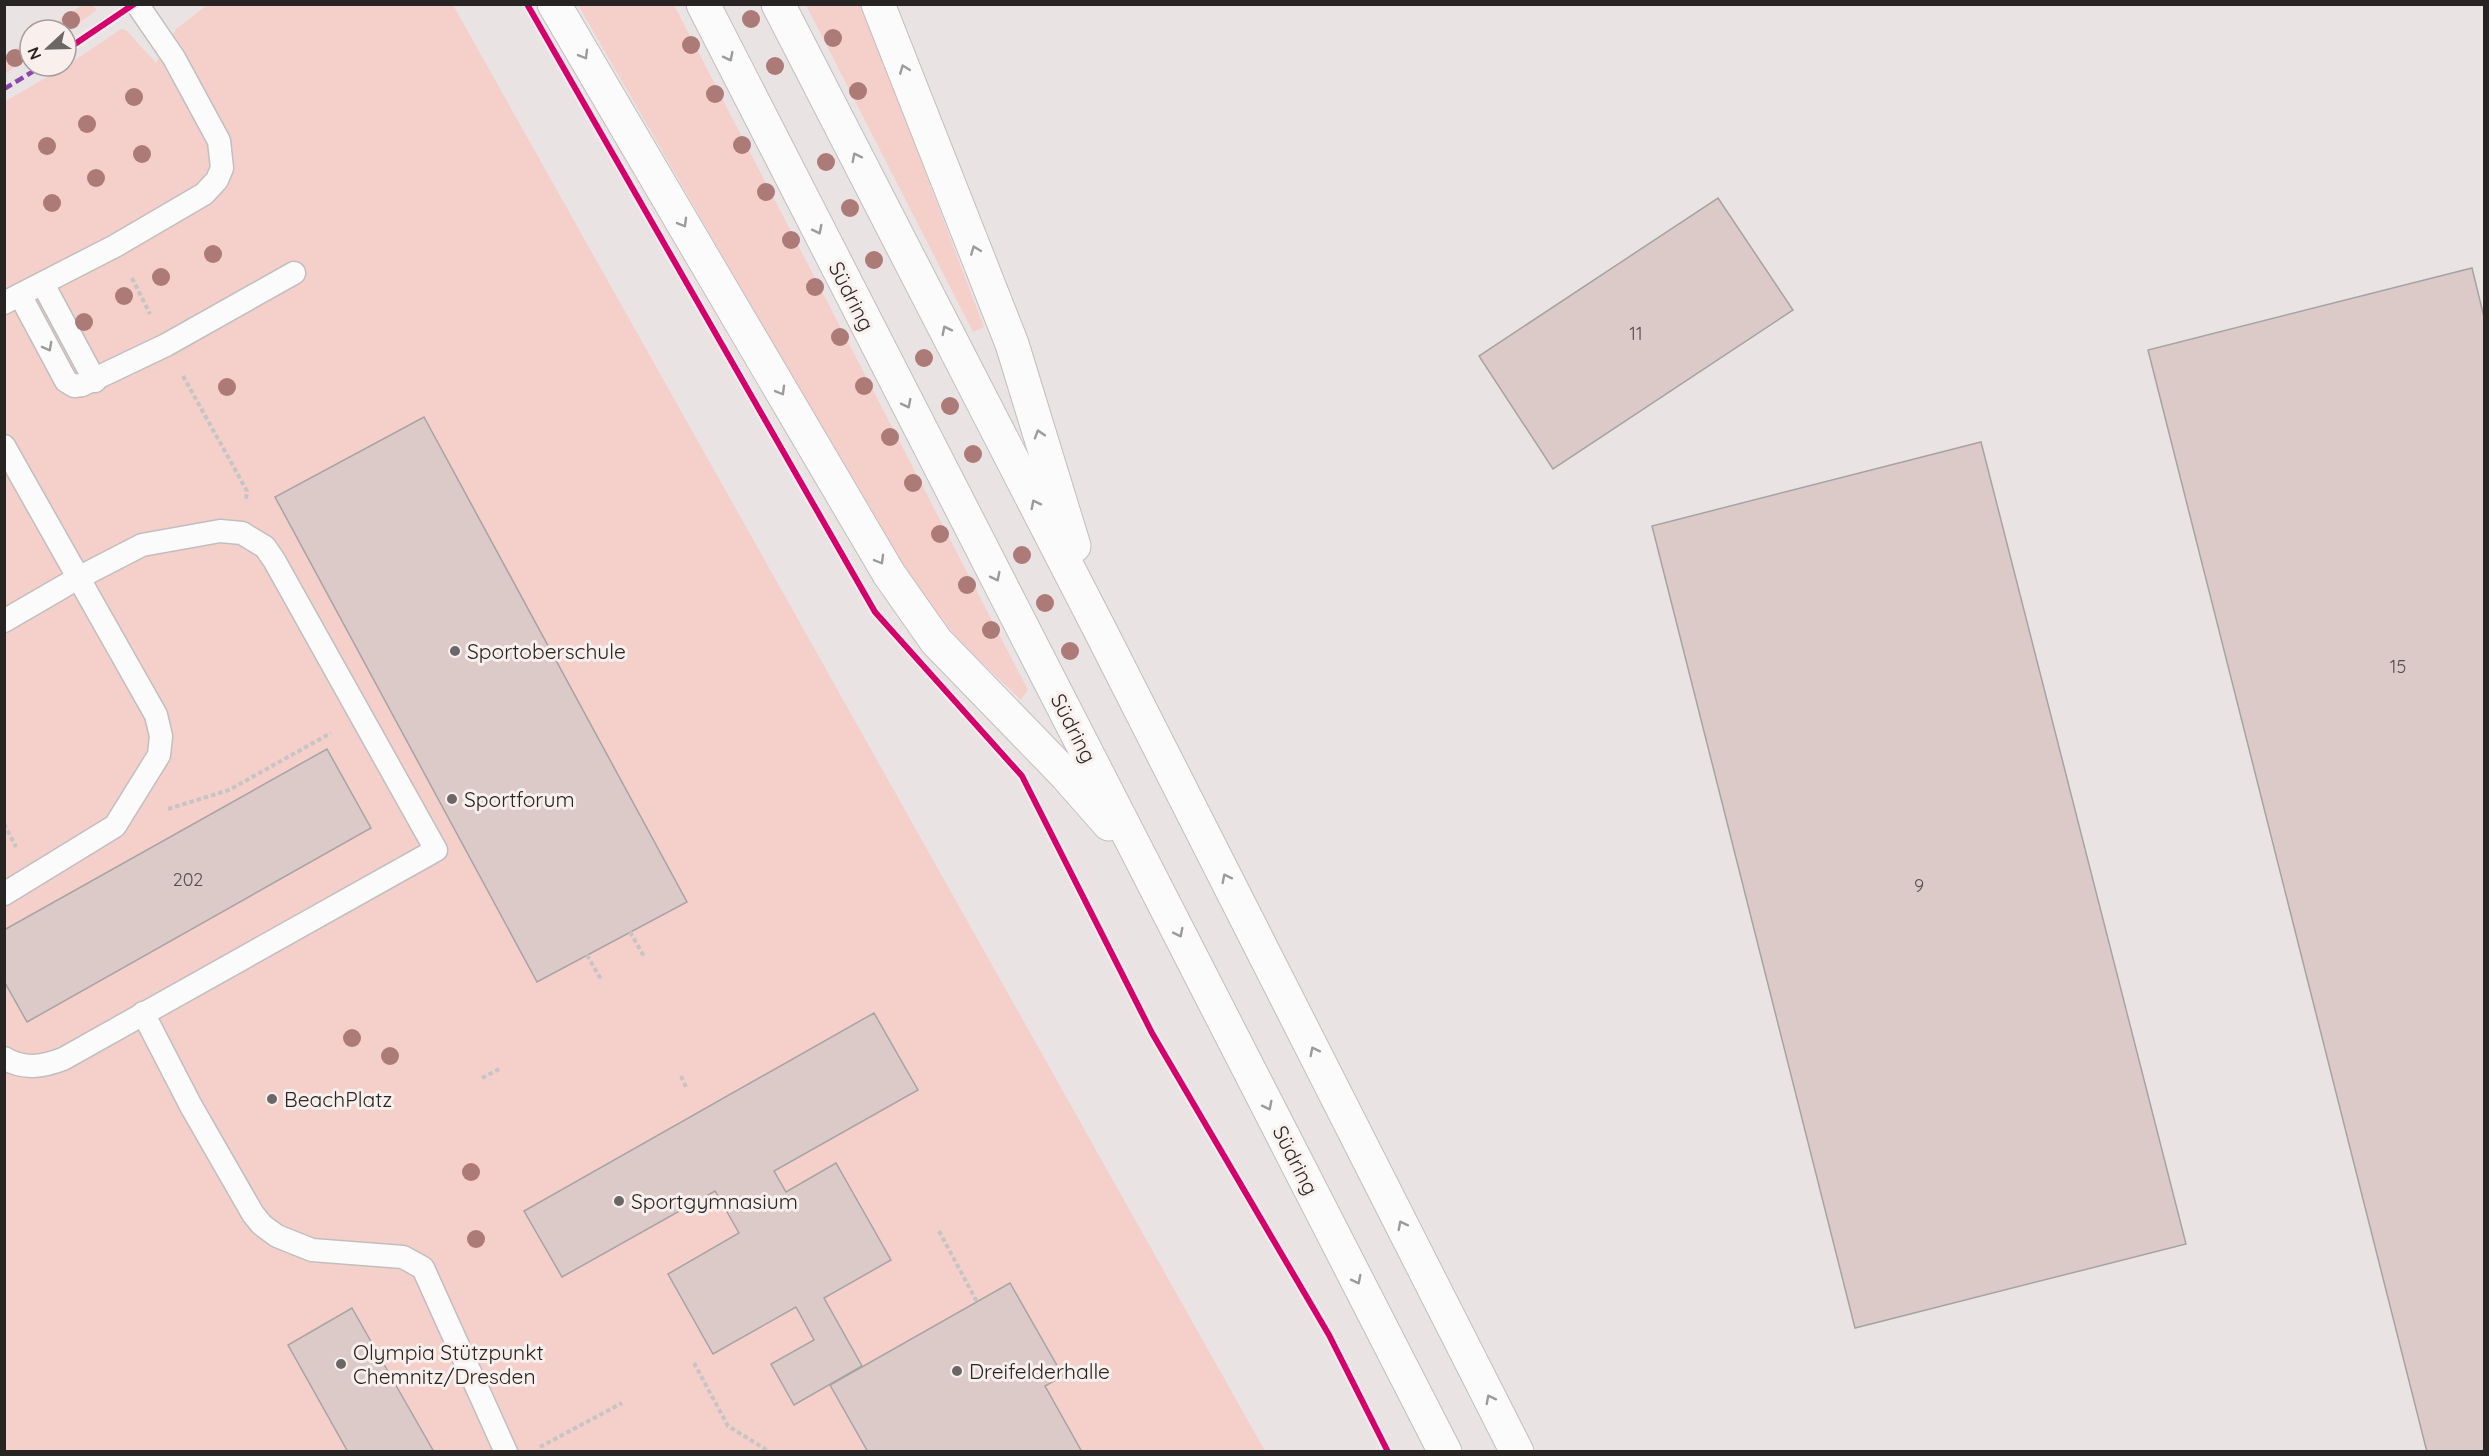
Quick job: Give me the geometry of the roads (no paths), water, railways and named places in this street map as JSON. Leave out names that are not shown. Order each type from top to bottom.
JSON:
[{"type":"main road","points":[[555,4],[889,574],[936,641],[1065,774],[1142,862]]},
{"type":"main road","name":"Südring","points":[[703,4],[1445,1452]]},
{"type":"main road","points":[[778,4],[1100,630],[1516,1452]]},
{"type":"main road","points":[[878,4],[1012,344],[1100,630]]},
{"type":"lane","points":[[137,4],[174,58],[219,141],[222,168],[217,180],[204,194],[115,246],[12,299],[66,381],[74,386],[95,381],[166,345],[294,273]]},
{"type":"lane","points":[[43,284],[95,381]]},
{"type":"lane","points":[[4,446],[156,715],[161,736],[159,755],[116,826],[4,894]]},
{"type":"lane","points":[[4,621],[78,578],[142,545],[212,532],[242,532],[265,547],[274,560],[436,850],[63,1059],[45,1066],[24,1066],[4,1058]]},
{"type":"lane","points":[[143,1013],[196,1115],[262,1226],[277,1236],[312,1250],[403,1257],[423,1268],[506,1452]]},
{"type":"place","name":"Sportoberschule","points":[[455,651]]},
{"type":"place","name":"Sportforum","points":[[452,799]]},
{"type":"place","name":"BeachPlatz","points":[[272,1099]]},
{"type":"place","name":"Sportgymnasium","points":[[619,1201]]},
{"type":"place","name":"Olympia Stützpunkt Chemnitz/Dresden","points":[[341,1364]]},
{"type":"place","name":"Dreifelderhalle","points":[[957,1371]]}]
